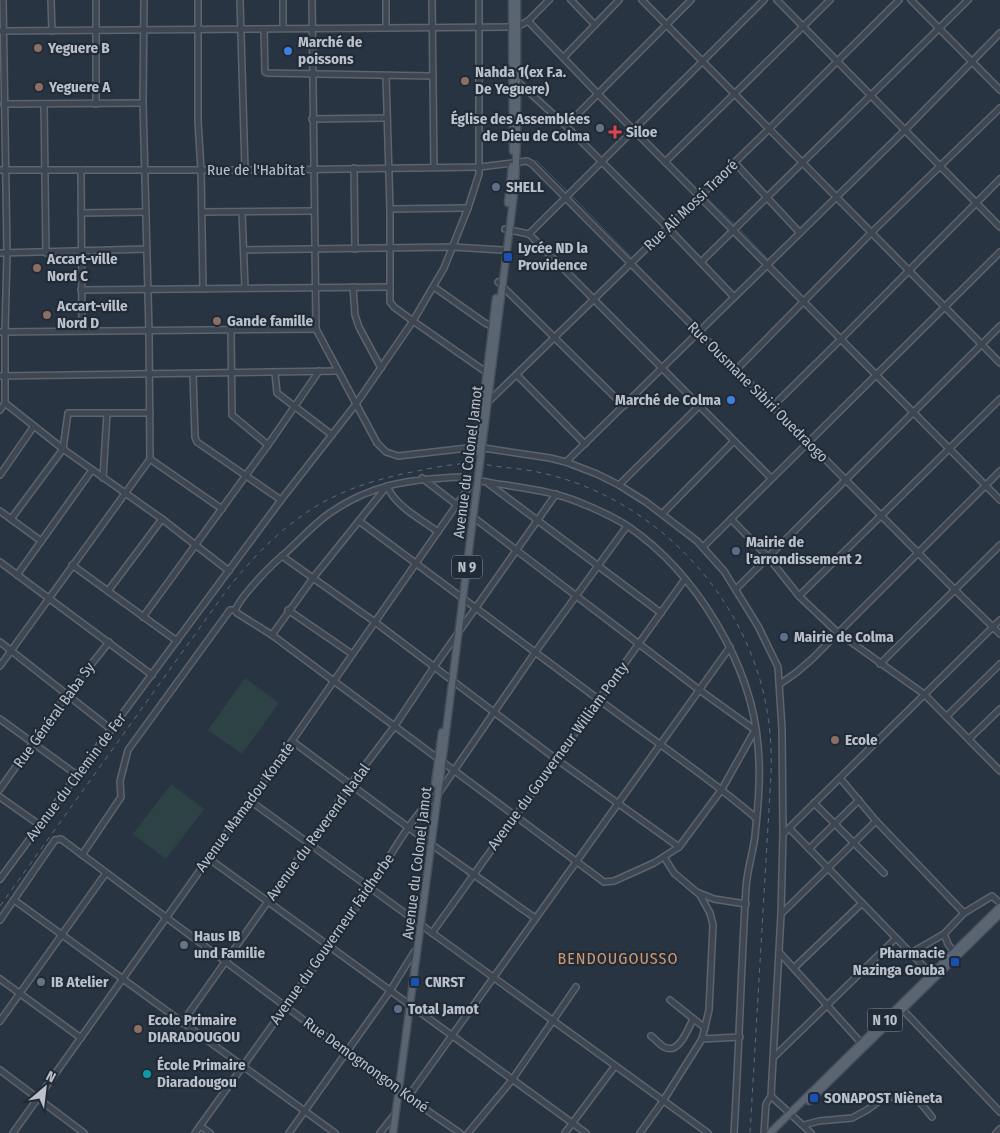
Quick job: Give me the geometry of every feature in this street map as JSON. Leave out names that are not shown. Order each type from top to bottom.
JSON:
[{"type":"main road","name":"Avenue du Colonel Jamot","points":[[391,1133],[391,1119],[397,1090],[420,924],[454,641],[472,517],[484,405],[515,162],[517,81],[512,0]]},
{"type":"main road","name":"Avenue du Colonel Jamot","points":[[515,162],[515,27],[517,0]]},
{"type":"main road","name":"Avenue du Colonel Jamot","points":[[500,284],[502,250],[507,230]]},
{"type":"main road","name":"Avenue du Colonel Jamot","points":[[484,405],[486,372],[494,327]]},
{"type":"main road","name":"Avenue du Colonel Jamot","points":[[450,680],[458,634],[461,597]]},
{"type":"main road","name":"N 10","points":[[956,954],[1000,905]]},
{"type":"main road","name":"N 10","points":[[770,1133],[1000,914]]},
{"type":"main road","name":"Avenue du Colonel Jamot","points":[[409,1004],[414,952],[420,924]]},
{"type":"main road","name":"N 10","points":[[863,1045],[903,1010],[933,976]]},
{"type":"main road","name":"Avenue du Colonel Jamot","points":[[391,1133],[396,1113],[397,1090]]},
{"type":"main road","name":"N 10","points":[[776,1133],[792,1114]]},
{"type":"street","points":[[0,410],[5,403],[2,332],[7,290],[3,170],[3,0]]},
{"type":"street","points":[[51,0],[52,31]]},
{"type":"street","points":[[96,0],[96,104]]},
{"type":"street","points":[[0,666],[150,459],[146,170],[143,103],[144,0]]},
{"type":"street","points":[[198,0],[198,121],[201,170],[203,289]]},
{"type":"street","points":[[240,0],[244,170]]},
{"type":"street","points":[[283,0],[283,28]]},
{"type":"street","points":[[312,0],[316,329],[377,443],[389,454],[398,456],[480,447],[529,454],[566,462],[619,485],[662,514],[703,547],[720,566],[736,589],[778,667],[783,739],[784,834],[780,952],[771,1096],[766,1104],[764,1133]]},
{"type":"street","points":[[386,0],[386,27]]},
{"type":"street","points":[[432,0],[434,167]]},
{"type":"street","name":"Avenue du Chemin de Fer","points":[[0,879],[281,500],[356,404],[434,287],[454,248],[476,186],[480,167],[479,0]]},
{"type":"street","points":[[2,31],[515,27],[528,21],[549,0]]},
{"type":"street","points":[[571,0],[595,25]]},
{"type":"street","points":[[564,57],[619,0]]},
{"type":"street","points":[[642,0],[946,306],[1000,363]]},
{"type":"street","points":[[566,126],[691,0]]},
{"type":"street","points":[[529,234],[764,0]]},
{"type":"street","points":[[777,0],[1000,227]]},
{"type":"street","points":[[665,162],[830,0]]},
{"type":"street","name":"Rue Ali Mossi Traoré","points":[[484,405],[594,301],[899,0]]},
{"type":"street","points":[[911,0],[1000,90]]},
{"type":"street","points":[[701,262],[968,0]]},
{"type":"street","points":[[528,21],[1000,500]]},
{"type":"street","points":[[264,29],[267,73],[432,76]]},
{"type":"street","points":[[566,462],[700,333],[734,297],[905,130],[1000,32]]},
{"type":"street","points":[[386,76],[390,287],[392,304],[486,372]]},
{"type":"street","points":[[517,81],[566,126],[734,297]]},
{"type":"street","points":[[4,104],[143,103]]},
{"type":"street","points":[[44,104],[46,253]]},
{"type":"street","points":[[736,370],[872,232],[1000,108]]},
{"type":"street","points":[[312,119],[387,118]]},
{"type":"street","name":"Rue Ousmane Sibiri Ouedraogo","points":[[515,162],[527,161],[532,164],[954,590],[1000,634]]},
{"type":"street","name":"Rue de l'Habitat","points":[[3,170],[244,170],[480,167],[515,162]]},
{"type":"street","points":[[735,163],[800,233]]},
{"type":"street","points":[[354,168],[355,249]]},
{"type":"street","points":[[80,170],[82,331]]},
{"type":"street","points":[[772,406],[1000,178]]},
{"type":"street","points":[[390,209],[468,208]]},
{"type":"street","points":[[202,212],[314,211]]},
{"type":"street","points":[[81,213],[146,212]]},
{"type":"street","points":[[242,212],[246,288]]},
{"type":"street","points":[[507,230],[529,234],[771,478]]},
{"type":"street","points":[[244,250],[454,248],[502,250]]},
{"type":"street","points":[[0,253],[147,249]]},
{"type":"street","points":[[703,547],[1000,252]]},
{"type":"street","points":[[500,284],[624,406]]},
{"type":"street","points":[[353,287],[355,315],[359,327],[381,368]]},
{"type":"street","points":[[81,290],[390,287]]},
{"type":"street","points":[[434,287],[478,319],[494,327]]},
{"type":"street","points":[[0,290],[7,290]]},
{"type":"street","points":[[736,589],[1000,326]]},
{"type":"street","points":[[2,332],[316,329]]},
{"type":"street","points":[[231,330],[232,415],[268,445]]},
{"type":"street","points":[[143,617],[268,445],[319,371]]},
{"type":"street","points":[[3,376],[338,371]]},
{"type":"street","points":[[275,372],[276,392],[332,435]]},
{"type":"street","points":[[193,374],[196,440],[281,500]]},
{"type":"street","points":[[517,375],[585,444]]},
{"type":"street","points":[[799,596],[1000,399]]},
{"type":"street","points":[[5,403],[63,449],[162,519],[229,571]]},
{"type":"street","points":[[619,485],[699,406]]},
{"type":"street","points":[[11,520],[63,449],[68,413],[150,413]]},
{"type":"street","points":[[103,478],[107,413]]},
{"type":"street","points":[[0,474],[34,426]]},
{"type":"street","points":[[662,514],[734,441]]},
{"type":"street","points":[[150,459],[222,508]]},
{"type":"street","points":[[17,575],[92,470]]},
{"type":"street","points":[[780,684],[797,672],[1000,471]]},
{"type":"street","points":[[82,855],[121,797],[120,781],[128,750],[230,610],[235,610],[270,566],[328,514],[356,497],[387,486],[422,478],[461,477]]},
{"type":"street","points":[[422,478],[638,644],[756,730]]},
{"type":"street","points":[[476,480],[556,494],[591,508],[627,526],[648,542],[685,579],[730,647],[739,668],[756,730],[759,773],[754,836],[747,876],[734,1133]]},
{"type":"street","name":"Avenue Mamadou Konaté","points":[[13,1133],[476,480]]},
{"type":"street","points":[[488,482],[661,613]]},
{"type":"street","points":[[272,635],[288,610],[387,486]]},
{"type":"street","points":[[387,486],[391,496],[438,532]]},
{"type":"street","points":[[458,634],[556,494]]},
{"type":"street","points":[[0,512],[41,541]]},
{"type":"street","points":[[108,591],[162,519]]},
{"type":"street","points":[[731,519],[768,557],[799,596],[837,632],[924,694],[1000,771]]},
{"type":"street","points":[[358,521],[722,789],[756,818]]},
{"type":"street","name":"Avenue du Gouverneur Faidherbe","points":[[195,1133],[370,888],[409,828],[436,796],[536,651],[627,526]]},
{"type":"street","points":[[880,664],[1000,545]]},
{"type":"street","points":[[282,556],[375,622],[556,759],[618,802],[679,848]]},
{"type":"street","points":[[0,562],[152,675]]},
{"type":"street","points":[[72,565],[176,641]]},
{"type":"street","name":"Avenue du Gouverneur William Ponty","points":[[432,933],[685,579]]},
{"type":"street","points":[[235,610],[272,635],[604,882],[664,858],[679,848],[722,789],[756,730]]},
{"type":"street","points":[[288,610],[352,654]]},
{"type":"street","points":[[784,834],[1000,620]]},
{"type":"street","name":"Avenue du Reverend Nadal","points":[[182,1023],[351,784],[394,727],[458,634]]},
{"type":"street","points":[[0,642],[112,730]]},
{"type":"street","name":"Rue Général Baba Sy","points":[[0,789],[67,695],[109,642]]},
{"type":"street","points":[[408,1097],[698,689],[730,647]]},
{"type":"street","points":[[947,716],[1000,664]]},
{"type":"street","points":[[969,739],[1000,709]]},
{"type":"street","points":[[0,720],[77,776]]},
{"type":"street","points":[[292,741],[430,844],[535,918]]},
{"type":"street","points":[[840,778],[876,820],[964,913]]},
{"type":"street","points":[[0,797],[41,826]]},
{"type":"street","points":[[249,800],[708,1133]]},
{"type":"street","points":[[809,848],[859,800]]},
{"type":"street","points":[[814,803],[884,873]]},
{"type":"street","points":[[781,914],[876,820]]},
{"type":"street","points":[[789,828],[933,976]]},
{"type":"street","name":"Avenue du Chemin de Fer","points":[[0,920],[55,840]]},
{"type":"street","name":"Rue Demognongon Koné","points":[[55,840],[62,840],[397,1090],[460,1133]]},
{"type":"street","points":[[208,858],[586,1133]]},
{"type":"street","points":[[664,858],[674,873],[697,891],[714,899],[746,904]]},
{"type":"street","points":[[0,1021],[106,873]]},
{"type":"street","points":[[640,1133],[663,1101],[702,1039],[705,1028],[709,1010],[714,934],[710,913],[697,891]]},
{"type":"street","points":[[911,953],[944,934],[964,913],[992,896],[1000,905]]},
{"type":"street","points":[[14,900],[335,1133]]},
{"type":"street","points":[[794,968],[862,903]]},
{"type":"street","points":[[944,934],[948,944],[956,954]]},
{"type":"street","points":[[772,1058],[896,938]]},
{"type":"street","points":[[289,1133],[390,991],[414,952]]},
{"type":"street","points":[[780,952],[863,1045]]},
{"type":"street","points":[[0,979],[81,1038]]},
{"type":"street","points":[[468,1133],[512,1080],[576,988]]},
{"type":"street","points":[[670,1000],[705,1028]]},
{"type":"street","points":[[903,1010],[1000,1112]]},
{"type":"street","points":[[651,1036],[664,1047],[675,1047],[681,1041],[693,1019]]},
{"type":"street","points":[[702,1039],[740,1037]]},
{"type":"street","points":[[565,1133],[615,1066]]},
{"type":"street","points":[[0,1070],[84,1133]]},
{"type":"street","points":[[771,1096],[812,1133]]},
{"type":"street","points":[[804,1125],[819,1121],[852,1118],[882,1099],[889,1097],[911,1098],[918,1101],[932,1117]]},
{"type":"street","points":[[380,1133],[396,1113]]},
{"type":"street","points":[[200,1126],[210,1133]]},
{"type":"street","points":[[996,1133],[1000,1129]]},
{"type":"green space","points":[[245,678],[279,703],[242,754],[208,730]]},
{"type":"green space","points":[[171,784],[204,809],[166,859],[133,834]]},
{"type":"waterway","points":[[535,161],[569,193]]},
{"type":"waterway","points":[[667,224],[696,195]]},
{"type":"waterway","points":[[704,195],[735,225]]},
{"type":"waterway","points":[[572,196],[632,258],[664,227]]},
{"type":"waterway","points":[[738,228],[767,258],[768,262]]},
{"type":"waterway","points":[[770,271],[800,302]]},
{"type":"waterway","points":[[802,305],[837,339]]},
{"type":"waterway","points":[[839,342],[873,377]]},
{"type":"waterway","points":[[876,380],[910,414]]},
{"type":"waterway","points":[[948,445],[994,401]]},
{"type":"waterway","points":[[913,417],[945,449]]},
{"type":"waterway","points":[[918,476],[946,448]]},
{"type":"railway","points":[[0,906],[229,587],[263,548],[292,523],[329,499],[357,487],[402,474],[455,464],[477,463],[529,470],[582,485],[619,503],[653,525],[684,553],[711,584],[734,618],[752,655],[764,695],[770,735],[771,765],[750,1133]]},
{"type":"place","name":"Yeguere B","points":[[38,48]]},
{"type":"place","name":"Marché de poissons","points":[[288,51]]},
{"type":"place","name":"Nahda 1(ex F.a. De Yeguere)","points":[[465,81]]},
{"type":"place","name":"Yeguere A","points":[[39,87]]},
{"type":"place","name":"Église des Assemblées de Dieu de Colma","points":[[600,128]]},
{"type":"place","name":"Siloe","points":[[615,132]]},
{"type":"place","name":"SHELL","points":[[496,187]]},
{"type":"place","name":"Lycée ND la Providence","points":[[508,257]]},
{"type":"place","name":"Accart-ville Nord C","points":[[37,268]]},
{"type":"place","name":"Accart-ville Nord D","points":[[47,315]]},
{"type":"place","name":"Gande famille","points":[[217,321]]},
{"type":"place","name":"Marché de Colma","points":[[731,400]]},
{"type":"place","name":"Mairie de l'arrondissement 2","points":[[736,551]]},
{"type":"place","name":"Mairie de Colma","points":[[784,637]]},
{"type":"place","name":"Ecole","points":[[835,740]]},
{"type":"place","name":"Haus IB und Familie","points":[[184,945]]},
{"type":"place","name":"Pharmacie Nazinga Gouba","points":[[955,962]]},
{"type":"place","name":"IB Atelier","points":[[41,982]]},
{"type":"place","name":"CNRST","points":[[415,982]]},
{"type":"place","name":"Total Jamot","points":[[398,1009]]},
{"type":"place","name":"Ecole Primaire DIARADOUGOU","points":[[138,1029]]},
{"type":"place","name":"École Primaire Diaradougou","points":[[147,1074]]},
{"type":"place","name":"SONAPOST Nièneta","points":[[814,1098]]},
{"type":"district","name":"BENDOUGOUSSO","points":[[618,958]]}]
